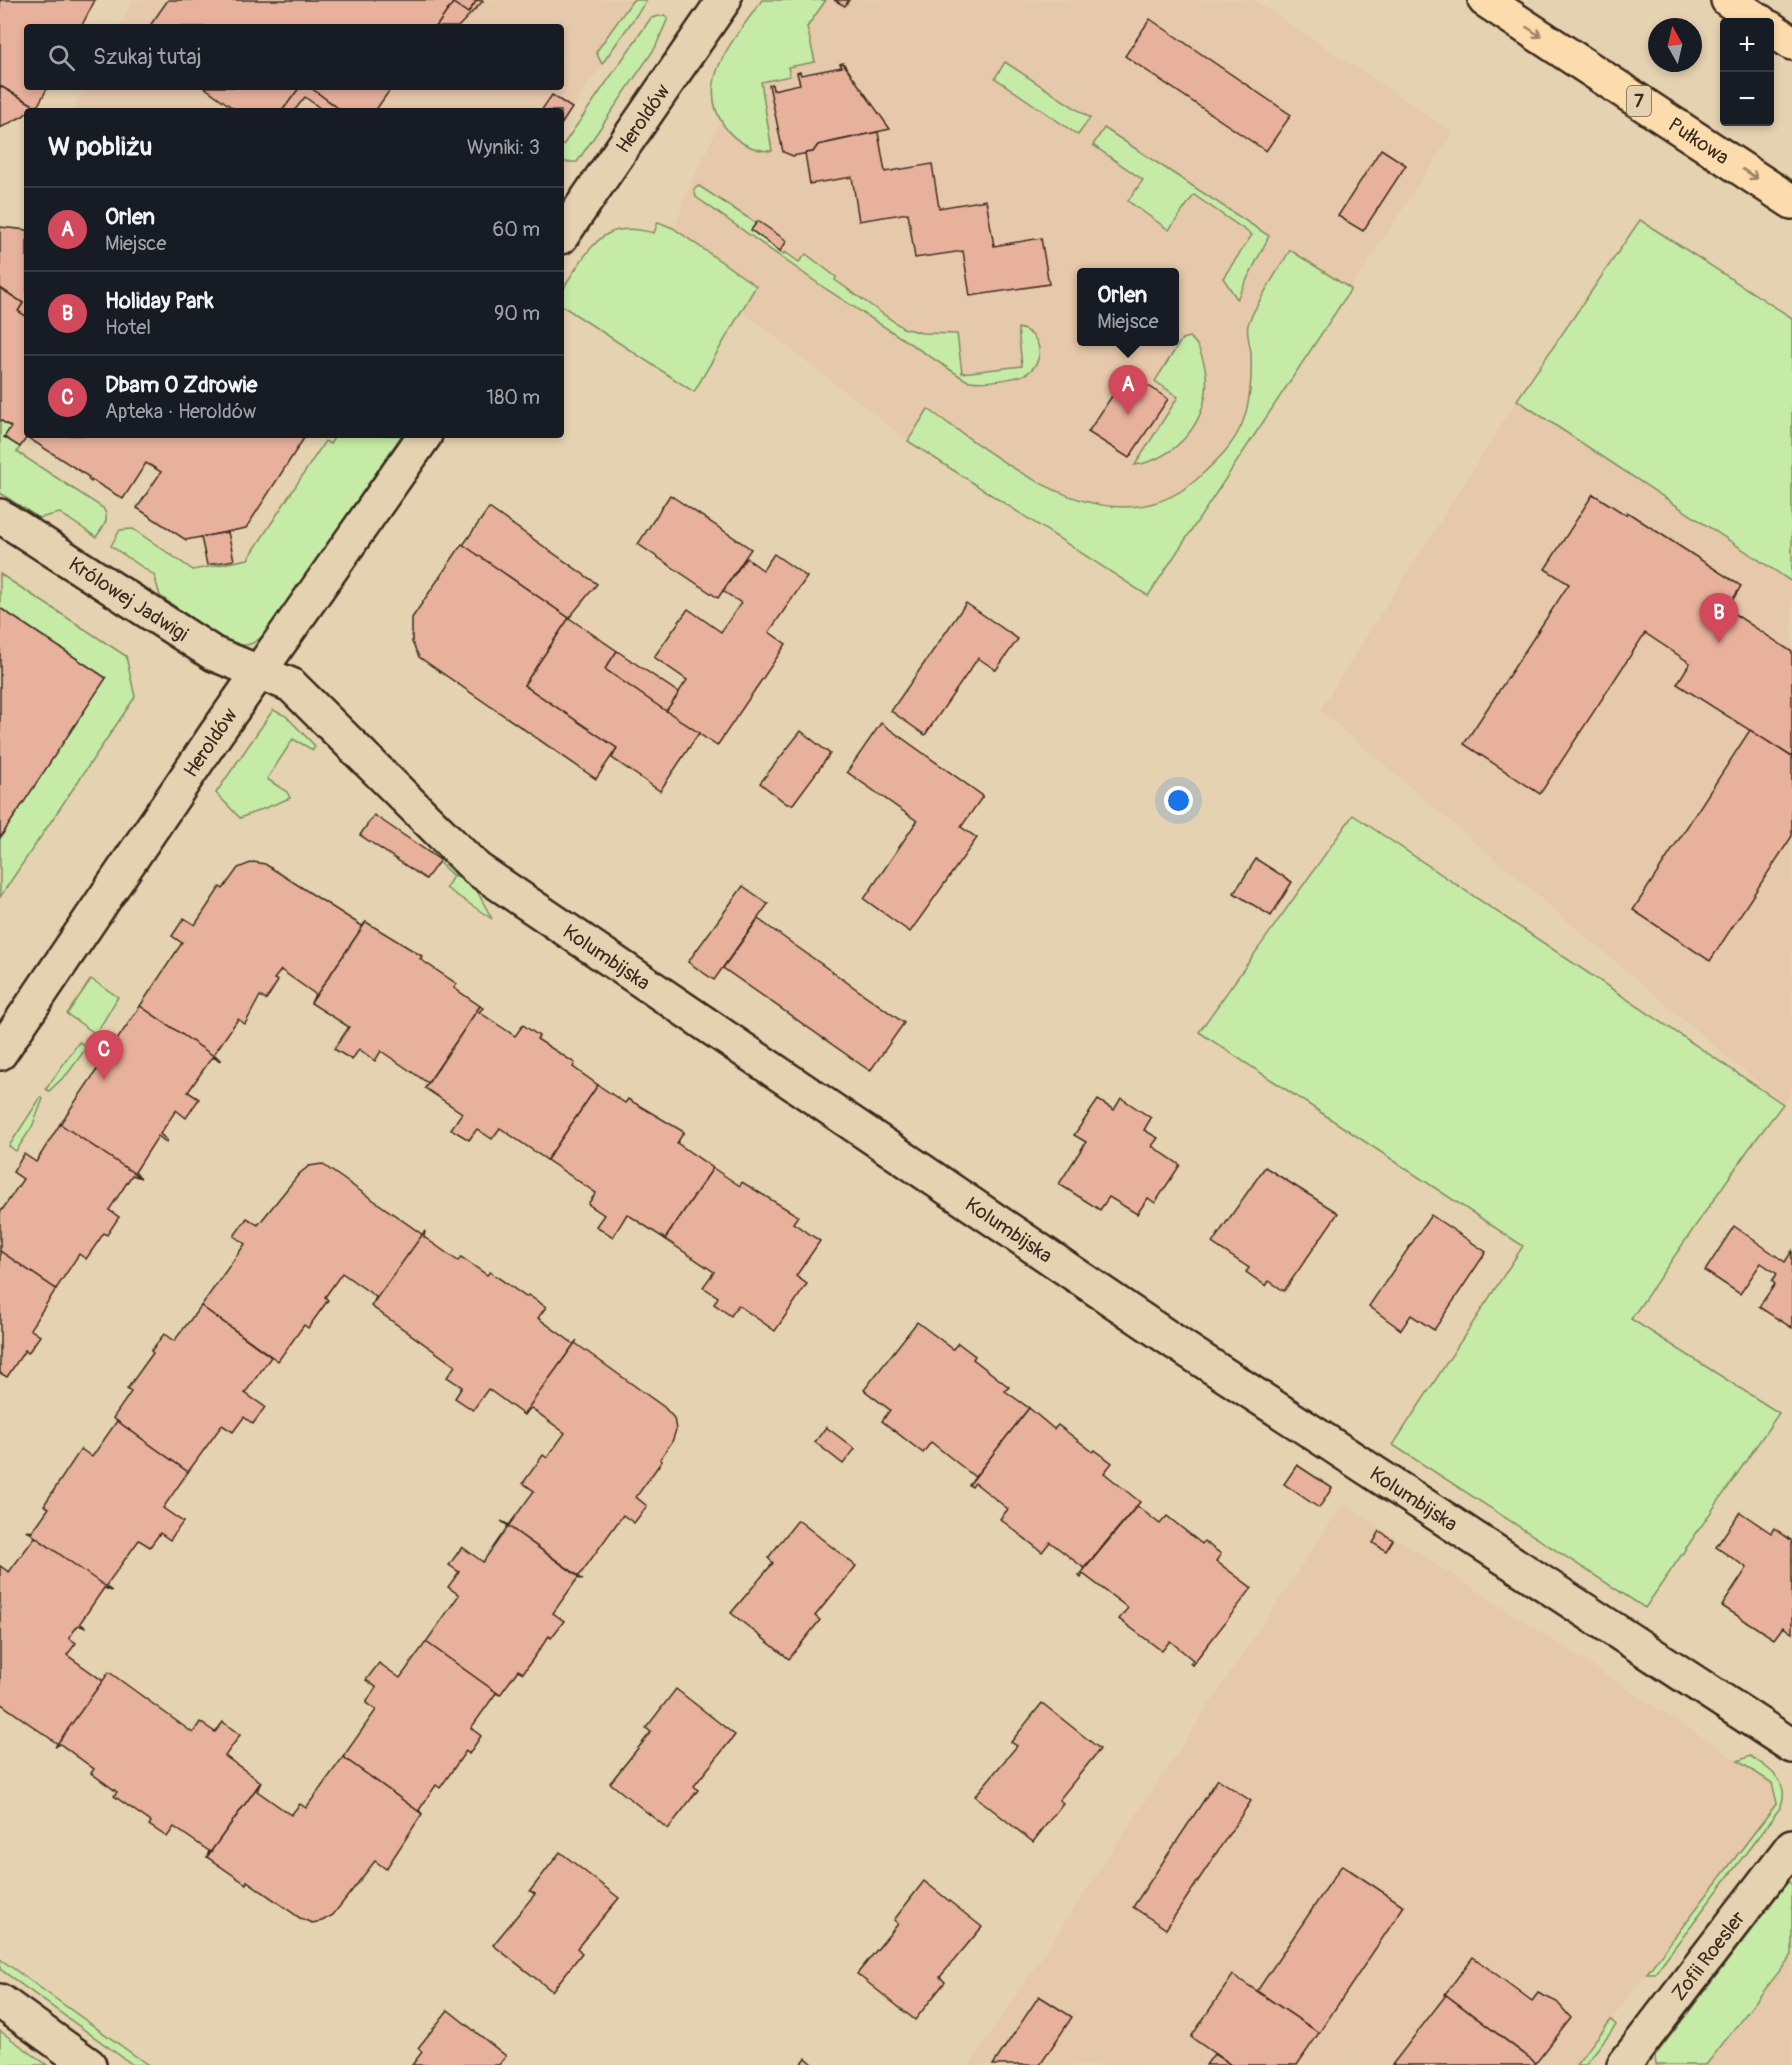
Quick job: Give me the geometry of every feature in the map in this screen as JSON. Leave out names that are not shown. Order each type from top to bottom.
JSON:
[{"type":"highway","name":"Pułkowa","points":[[1485,0],[1792,202]]},
{"type":"highway","points":[[1728,0],[1755,18]]},
{"type":"highway","points":[[1774,31],[1792,43]]},
{"type":"street","name":"Heroldów","points":[[564,233],[724,0]]},
{"type":"street","name":"Heroldów","points":[[0,1053],[215,735],[260,674],[423,438]]},
{"type":"street","name":"Królowej Jadwigi","points":[[0,516],[214,654],[260,674]]},
{"type":"street","name":"Kolumbijska","points":[[260,674],[291,685],[308,700],[477,869],[1176,1343],[1792,1746]]},
{"type":"street","name":"Zofii Roesler","points":[[1624,2065],[1792,1846]]},
{"type":"street","points":[[0,2001],[89,2065]]},
{"type":"shaded area","points":[[133,0],[633,0],[597,52],[602,64],[564,121],[564,108],[74,108],[83,90],[564,90],[564,24],[120,24]]},
{"type":"shaded area","points":[[777,0],[1253,0],[1453,132],[1148,596],[908,441],[667,252],[687,193]]},
{"type":"shaded area","points":[[1517,400],[1792,582],[1792,1090],[1783,1104],[1320,710]]},
{"type":"shaded area","points":[[1343,1504],[1772,1783],[1777,1803],[1576,2065],[970,2065]]},
{"type":"shaded area","points":[[1792,1937],[1792,2065],[1694,2065]]},
{"type":"green space","points":[[633,0],[647,0],[602,64],[596,52]]},
{"type":"green space","points":[[762,0],[826,0],[807,27],[815,62],[788,67],[790,76],[761,82],[772,151],[759,150],[746,145],[729,133],[716,110],[713,93],[715,77],[721,60]]},
{"type":"green space","points":[[664,15],[668,18],[655,48],[577,162],[564,162],[564,144],[651,18]]},
{"type":"green space","points":[[1005,62],[1090,118],[1078,135],[995,78]]},
{"type":"green space","points":[[1104,128],[1269,236],[1237,299],[1223,278],[1252,235],[1194,195],[1169,230],[1128,201],[1143,180],[1093,145]]},
{"type":"green space","points":[[699,186],[756,223],[751,230],[784,254],[785,252],[799,262],[806,254],[836,277],[835,280],[903,328],[922,333],[957,334],[962,373],[1022,366],[1018,328],[1025,330],[1036,339],[1039,352],[1035,365],[1025,374],[1009,379],[979,382],[966,380],[826,289],[696,197],[694,189]]},
{"type":"green space","points":[[1640,220],[1792,318],[1792,582],[1517,400]]},
{"type":"green space","points":[[658,222],[673,228],[756,286],[694,392],[564,307],[564,289],[568,281],[600,239],[617,230],[628,229],[654,233]]},
{"type":"green space","points":[[1290,250],[1351,289],[1148,596],[908,441],[928,409],[1021,473],[1056,491],[1092,503],[1128,507],[1163,500],[1196,480],[1222,455],[1238,433],[1245,416],[1250,389],[1251,352],[1248,325]]},
{"type":"green space","points":[[1189,337],[1194,341],[1203,360],[1206,378],[1201,412],[1193,428],[1182,441],[1168,452],[1135,465],[1178,397],[1155,381],[1182,339]]},
{"type":"green space","points":[[0,420],[11,427],[4,437],[20,447],[17,452],[103,508],[106,519],[96,537],[60,513],[39,518],[0,493]]},
{"type":"green space","points":[[334,438],[400,438],[265,634],[254,642],[247,645],[232,643],[199,624],[160,596],[154,575],[111,546],[120,530],[133,529],[193,570],[248,559],[325,441],[330,444]]},
{"type":"green space","points":[[0,574],[126,656],[135,697],[0,897],[0,838],[106,678],[0,608]]},
{"type":"green space","points":[[273,710],[286,716],[315,746],[313,750],[293,739],[267,779],[287,792],[290,798],[240,818],[216,793]]},
{"type":"green space","points":[[1353,815],[1783,1104],[1748,1150],[1631,1319],[1779,1413],[1645,1608],[1393,1445],[1523,1246],[1199,1032]]},
{"type":"green space","points":[[432,851],[456,876],[477,891],[492,919],[446,888],[453,876],[430,854]]},
{"type":"green space","points":[[91,979],[118,997],[96,1034],[67,1014]]},
{"type":"green space","points":[[79,1042],[87,1047],[68,1073],[49,1091],[46,1089]]},
{"type":"green space","points":[[41,1097],[43,1099],[32,1127],[16,1151],[9,1146]]},
{"type":"green space","points":[[1750,1756],[1771,1771],[1781,1783],[1783,1799],[1780,1808],[1655,1973],[1647,1973],[1777,1803],[1772,1783],[1738,1761]]},
{"type":"green space","points":[[1788,1882],[1792,1885],[1792,1955],[1706,2065],[1656,2065],[1655,2056]]},
{"type":"green space","points":[[0,1959],[148,2065],[133,2065],[0,1969]]},
{"type":"green space","points":[[1611,2020],[1616,2025],[1585,2065],[1576,2065]]},
{"type":"green space","points":[[0,2031],[47,2065],[0,2065]]},
{"type":"building","points":[[0,0],[95,0],[83,24],[24,24],[24,90],[46,90],[37,107],[0,86]]},
{"type":"building","points":[[168,0],[477,0],[468,13],[453,3],[438,24],[151,24]]},
{"type":"building","points":[[477,0],[483,1],[461,24],[438,24],[453,3],[468,13]]},
{"type":"building","points":[[834,0],[849,0],[845,6]]},
{"type":"building","points":[[1150,19],[1291,115],[1266,151],[1125,56]]},
{"type":"building","points":[[843,63],[890,129],[818,145],[813,152],[793,156],[783,152],[769,85],[772,84],[773,90],[800,84],[797,73],[800,72],[801,75],[842,67],[840,64]]},
{"type":"building","points":[[0,86],[35,106],[24,108],[24,115],[0,128]]},
{"type":"building","points":[[208,90],[298,90],[284,108],[233,108]]},
{"type":"building","points":[[298,90],[314,90],[338,108],[320,108],[305,97],[296,108],[284,108]]},
{"type":"building","points":[[314,90],[390,90],[377,108],[338,108]]},
{"type":"building","points":[[552,95],[572,108],[564,120],[564,108],[543,108]]},
{"type":"building","points":[[878,132],[885,172],[932,164],[939,208],[986,200],[994,246],[1041,238],[1049,284],[970,296],[963,251],[915,258],[908,213],[859,221],[852,177],[810,184],[805,153],[813,152],[818,145]]},
{"type":"building","points":[[1381,149],[1406,165],[1363,231],[1338,216]]},
{"type":"building","points":[[758,221],[787,241],[780,251],[751,230]]},
{"type":"building","points":[[0,227],[24,230],[24,315],[18,311],[23,303],[0,288]]},
{"type":"building","points":[[0,288],[23,303],[18,311],[24,315],[24,438],[26,438],[20,447],[4,437],[11,427],[0,420]]},
{"type":"building","points":[[1128,372],[1168,399],[1129,458],[1088,432]]},
{"type":"building","points":[[29,438],[304,438],[246,528],[186,540],[137,508],[161,472],[146,463],[123,499],[92,480],[91,482],[89,477]]},
{"type":"building","points":[[1593,494],[1626,515],[1627,512],[1741,586],[1727,609],[1792,652],[1792,757],[1677,684],[1690,663],[1645,633],[1540,794],[1464,744],[1569,584],[1545,569]]},
{"type":"building","points":[[670,495],[751,549],[718,598],[638,544]]},
{"type":"building","points":[[489,508],[597,584],[569,618],[463,545]]},
{"type":"building","points":[[228,532],[234,560],[207,565],[201,537]]},
{"type":"building","points":[[462,544],[569,618],[524,685],[617,748],[596,779],[419,657],[412,642],[412,618]]},
{"type":"building","points":[[774,554],[807,577],[769,632],[786,644],[717,746],[666,711],[687,680],[654,657],[688,609],[721,632],[741,603],[723,591],[746,558],[763,570]]},
{"type":"building","points":[[966,603],[1018,639],[996,670],[978,658],[925,735],[891,711]]},
{"type":"building","points":[[0,608],[106,678],[0,838]]},
{"type":"building","points":[[569,618],[617,651],[605,669],[699,733],[660,791],[612,758],[617,748],[524,685]]},
{"type":"building","points":[[617,651],[679,693],[666,711],[605,669]]},
{"type":"building","points":[[881,723],[983,796],[961,827],[977,838],[910,932],[864,899],[917,821],[847,772]]},
{"type":"building","points":[[1750,730],[1792,757],[1792,836],[1710,961],[1633,910]]},
{"type":"building","points":[[801,731],[830,754],[793,804],[787,804],[760,783]]},
{"type":"building","points":[[374,815],[440,860],[426,879],[360,835]]},
{"type":"building","points":[[1256,859],[1292,882],[1271,916],[1234,893]]},
{"type":"building","points":[[253,862],[265,864],[362,926],[366,922],[311,1003],[315,994],[281,970],[274,979],[278,981],[266,1000],[260,996],[245,1024],[238,1019],[214,1054],[221,1061],[140,1006],[182,943],[172,936],[184,918],[195,925],[220,887],[223,889],[238,868]]},
{"type":"building","points":[[743,886],[768,904],[714,980],[688,962]]},
{"type":"building","points":[[758,919],[904,1023],[870,1071],[723,968]]},
{"type":"building","points":[[366,922],[422,956],[420,959],[457,984],[454,988],[480,1006],[428,1083],[381,1051],[375,1061],[359,1049],[352,1060],[334,1049],[349,1027],[311,1003]]},
{"type":"building","points":[[140,1006],[221,1061],[212,1057],[188,1092],[199,1099],[186,1118],[176,1110],[160,1134],[167,1140],[166,1142],[158,1136],[135,1172],[141,1178],[60,1124],[103,1061],[92,1054],[104,1036],[115,1043]]},
{"type":"building","points":[[480,1006],[483,1008],[479,1012],[515,1036],[523,1025],[539,1036],[537,1039],[575,1063],[573,1067],[598,1085],[547,1160],[500,1128],[492,1139],[477,1129],[469,1140],[451,1129],[462,1113],[425,1088]]},
{"type":"building","points":[[598,1085],[625,1103],[628,1099],[684,1132],[677,1143],[713,1168],[665,1239],[627,1214],[613,1237],[596,1226],[604,1215],[588,1204],[596,1193],[547,1160]]},
{"type":"building","points":[[1121,1098],[1151,1118],[1144,1130],[1158,1138],[1152,1146],[1180,1165],[1155,1203],[1148,1198],[1137,1214],[1109,1197],[1100,1210],[1059,1184],[1086,1142],[1074,1135],[1098,1100],[1114,1110]]},
{"type":"building","points":[[60,1124],[141,1178],[132,1175],[109,1210],[119,1217],[107,1235],[104,1233],[86,1259],[79,1254],[56,1289],[0,1251],[0,1213],[23,1179],[13,1172],[24,1154],[36,1162]]},
{"type":"building","points":[[322,1164],[423,1235],[372,1306],[376,1297],[342,1273],[325,1297],[328,1300],[308,1328],[304,1325],[278,1361],[201,1306],[245,1244],[234,1236],[247,1218],[258,1225],[299,1174],[309,1166]]},
{"type":"building","points":[[1265,1167],[1338,1213],[1284,1291],[1269,1281],[1266,1286],[1246,1272],[1249,1268],[1212,1243]]},
{"type":"building","points":[[713,1168],[740,1186],[742,1182],[798,1216],[793,1223],[820,1241],[796,1276],[807,1284],[775,1331],[738,1305],[731,1316],[714,1304],[718,1297],[703,1287],[714,1272],[665,1239]]},
{"type":"building","points":[[1431,1215],[1486,1252],[1434,1330],[1411,1315],[1401,1330],[1369,1306]]},
{"type":"building","points":[[1734,1226],[1785,1262],[1792,1251],[1792,1328],[1759,1307],[1775,1284],[1772,1281],[1777,1274],[1761,1263],[1740,1294],[1705,1271]]},
{"type":"building","points":[[425,1231],[424,1237],[458,1261],[461,1257],[487,1275],[490,1272],[526,1297],[528,1295],[546,1307],[538,1318],[574,1344],[577,1340],[524,1415],[488,1389],[473,1410],[455,1398],[462,1387],[447,1377],[455,1366],[371,1306]]},
{"type":"building","points":[[0,1251],[56,1289],[30,1329],[40,1336],[28,1353],[25,1350],[7,1377],[0,1373]]},
{"type":"building","points":[[201,1306],[271,1357],[245,1393],[265,1407],[253,1424],[244,1417],[233,1432],[222,1425],[188,1472],[113,1418],[131,1392],[127,1389],[164,1334],[174,1341]]},
{"type":"building","points":[[917,1322],[953,1349],[958,1343],[975,1356],[973,1359],[1009,1387],[1005,1391],[1029,1408],[975,1477],[931,1442],[923,1453],[882,1421],[890,1410],[864,1390]]},
{"type":"building","points":[[575,1343],[664,1407],[674,1418],[676,1430],[672,1442],[660,1459],[662,1461],[636,1497],[647,1506],[634,1523],[623,1515],[579,1576],[501,1521],[509,1525],[534,1491],[523,1483],[543,1455],[547,1458],[565,1433],[531,1408],[523,1415]]},
{"type":"building","points":[[1029,1408],[1054,1429],[1058,1425],[1093,1452],[1095,1450],[1112,1463],[1104,1473],[1140,1502],[1084,1568],[1050,1542],[1042,1552],[1000,1519],[1008,1509],[975,1483],[972,1487],[969,1485]]},
{"type":"building","points":[[117,1421],[188,1472],[163,1508],[183,1522],[170,1540],[160,1533],[150,1547],[139,1540],[105,1587],[26,1530],[32,1532],[49,1508],[44,1505],[81,1449],[92,1457]]},
{"type":"building","points":[[826,1427],[855,1449],[843,1464],[815,1442]]},
{"type":"building","points":[[1297,1465],[1332,1488],[1319,1508],[1284,1484]]},
{"type":"building","points":[[1137,1506],[1160,1524],[1167,1516],[1202,1544],[1204,1541],[1221,1554],[1216,1561],[1252,1588],[1192,1665],[1190,1663],[1193,1660],[1170,1641],[1162,1651],[1119,1619],[1128,1608],[1083,1574],[1081,1578],[1079,1576]]},
{"type":"building","points":[[1740,1512],[1771,1533],[1774,1528],[1792,1541],[1792,1633],[1783,1627],[1774,1639],[1722,1606],[1747,1568],[1716,1547]]},
{"type":"building","points":[[798,1520],[856,1566],[815,1616],[820,1620],[789,1659],[731,1613],[773,1563],[768,1558]]},
{"type":"building","points":[[508,1526],[583,1580],[578,1578],[553,1613],[564,1621],[551,1638],[549,1636],[523,1673],[518,1670],[500,1695],[426,1642],[459,1595],[448,1587],[459,1572],[449,1565],[462,1547],[483,1562]]},
{"type":"building","points":[[1380,1531],[1393,1540],[1386,1551],[1373,1543]]},
{"type":"building","points":[[35,1537],[112,1591],[104,1588],[80,1623],[86,1628],[78,1625],[69,1638],[76,1643],[67,1655],[103,1681],[58,1744],[0,1703],[0,1566],[9,1572]]},
{"type":"building","points":[[426,1642],[500,1695],[496,1693],[471,1728],[481,1736],[469,1754],[466,1751],[440,1788],[436,1785],[419,1810],[422,1814],[343,1757],[376,1710],[366,1703],[376,1687],[366,1680],[379,1663],[400,1678]]},
{"type":"building","points":[[109,1672],[193,1733],[200,1722],[215,1732],[223,1722],[240,1735],[225,1756],[261,1782],[207,1857],[209,1851],[174,1827],[167,1837],[149,1825],[151,1822],[114,1796],[117,1792],[91,1773],[94,1769],[60,1744],[55,1747]]},
{"type":"building","points":[[676,1689],[735,1735],[694,1786],[698,1790],[668,1829],[610,1783],[651,1732],[646,1728]]},
{"type":"building","points":[[1042,1703],[1100,1749],[1059,1800],[1063,1803],[1033,1842],[975,1796],[1017,1746],[1011,1742]]},
{"type":"building","points":[[343,1757],[422,1814],[386,1869],[375,1861],[333,1915],[312,1923],[300,1918],[247,1881],[246,1884],[207,1857],[261,1782],[257,1791],[291,1815],[300,1804],[306,1808]]},
{"type":"building","points":[[1218,1779],[1251,1801],[1166,1929],[1133,1907]]},
{"type":"building","points":[[560,1852],[619,1898],[577,1948],[582,1953],[552,1991],[493,1945],[535,1894],[530,1891]]},
{"type":"building","points":[[1342,1865],[1404,1906],[1319,2033],[1257,1991]]},
{"type":"building","points":[[924,1881],[982,1927],[940,1977],[945,1982],[915,2020],[857,1974],[898,1924],[894,1920]]},
{"type":"building","points":[[1473,1957],[1532,2001],[1538,1993],[1557,2002],[1571,2018],[1536,2063],[1445,1994]]},
{"type":"building","points":[[1233,1975],[1319,2033],[1297,2065],[1231,2065],[1191,2037]]},
{"type":"building","points":[[1446,1995],[1536,2063],[1534,2065],[1392,2065]]},
{"type":"building","points":[[1039,1996],[1072,2017],[1040,2065],[993,2065]]},
{"type":"building","points":[[448,2010],[506,2056],[499,2065],[412,2065],[422,2052],[418,2048]]},
{"type":"building","points":[[1214,2054],[1231,2065],[1206,2065]]},
{"type":"building","points":[[806,2058],[814,2065],[800,2065]]},
{"type":"place","name":"Orlen","points":[[1128,415]]},
{"type":"place","name":"Holiday Park","points":[[1719,643]]},
{"type":"place","name":"Dbam O Zdrowie","points":[[104,1080]]}]
